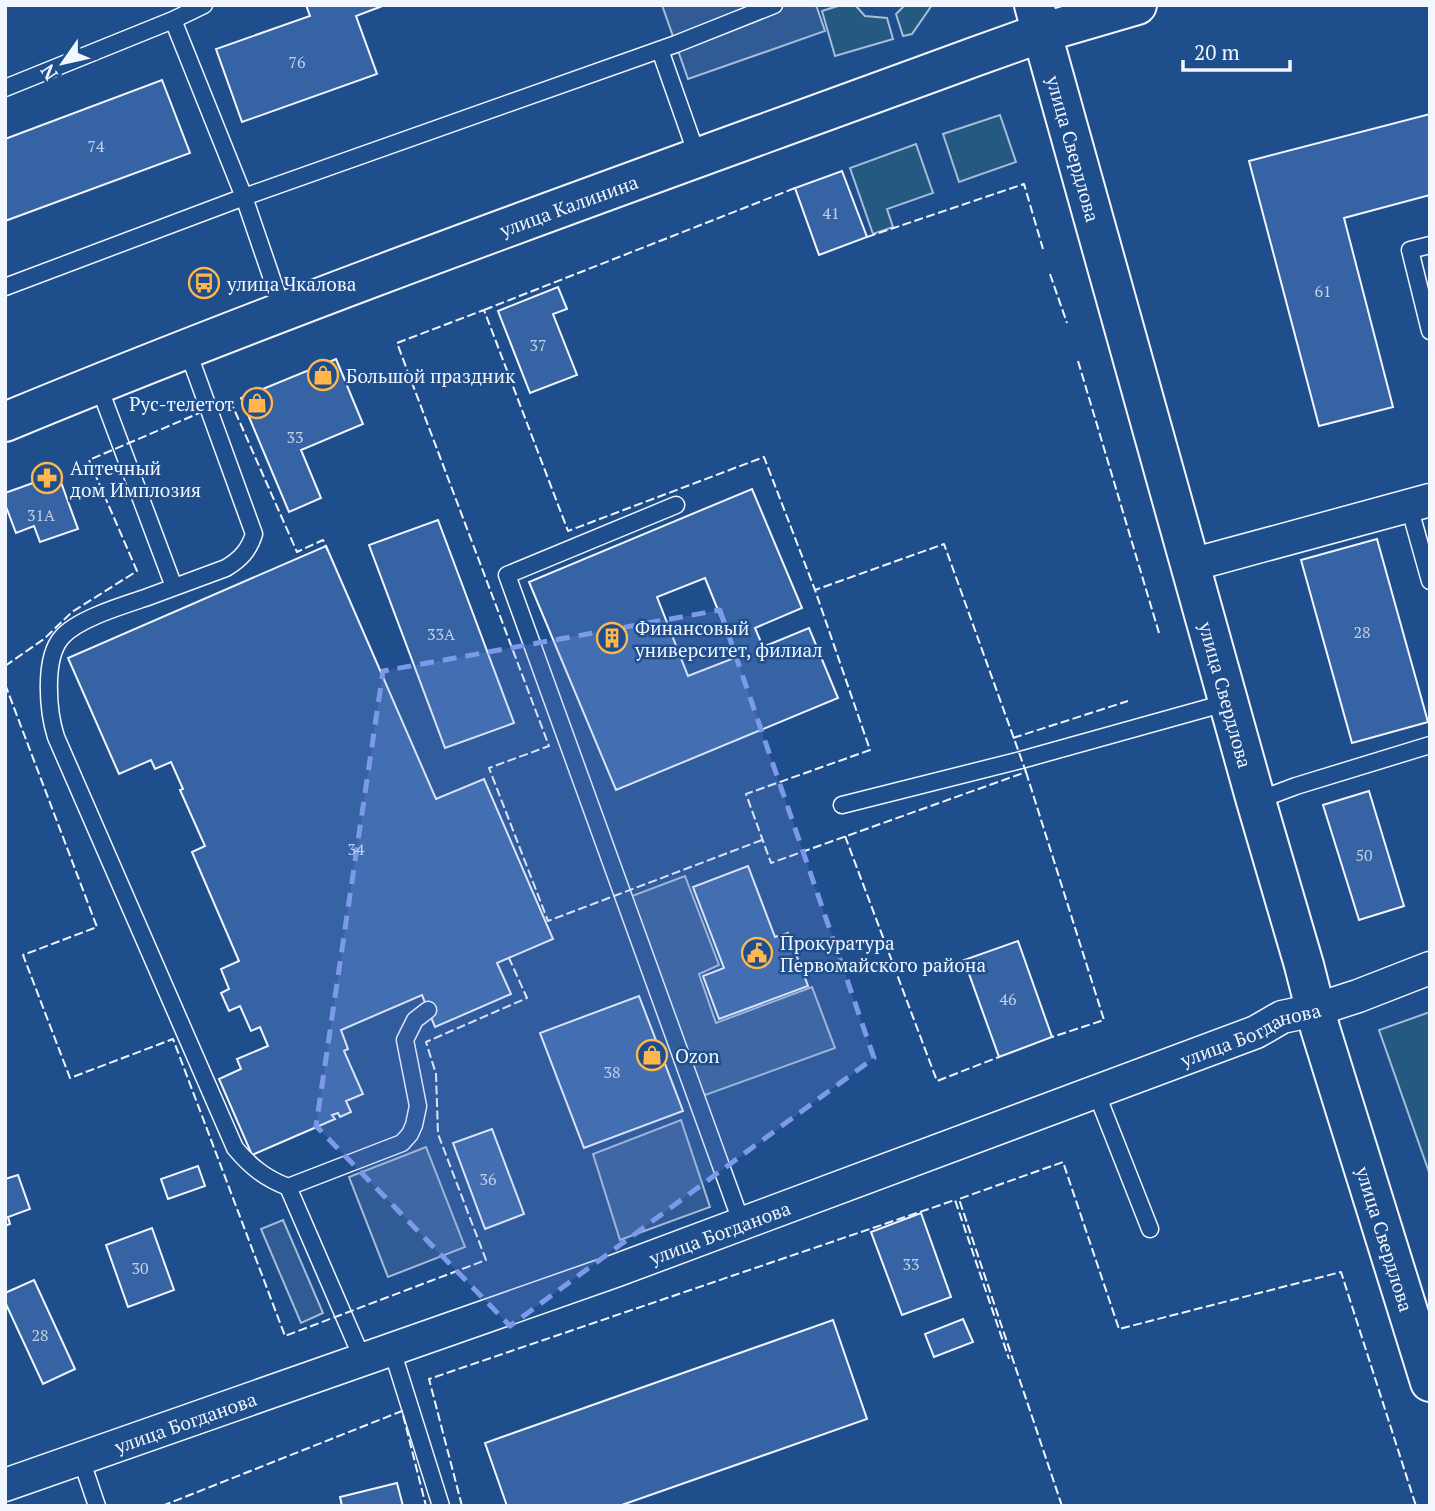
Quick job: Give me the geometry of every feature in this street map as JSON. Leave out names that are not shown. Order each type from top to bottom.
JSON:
[{"type":"main road","name":"улица Калинина","points":[[5,422],[284,311],[698,158],[1038,19],[1137,5]]},
{"type":"main road","name":"улица Свердлова","points":[[1038,19],[1315,1010],[1430,1382]]},
{"type":"street","points":[[1191,565],[1419,503]]},
{"type":"street","name":"улица Богданова","points":[[5,1485],[742,1224],[1256,1032],[1282,1017],[1358,996],[1430,968]]},
{"type":"lane","points":[[5,88],[204,5]]},
{"type":"lane","points":[[5,287],[244,197],[660,50],[775,5]]},
{"type":"lane","points":[[173,20],[244,197],[284,311]]},
{"type":"lane","points":[[660,50],[698,158]]},
{"type":"lane","points":[[1430,245],[1410,250],[1430,331]]},
{"type":"lane","points":[[187,349],[254,534],[249,548],[237,561],[94,616],[61,637],[50,660],[51,722],[235,1149],[251,1167],[270,1180],[288,1187],[402,1143],[414,1125],[418,1106],[405,1040],[415,1020],[428,1010]]},
{"type":"lane","points":[[98,384],[174,587]]},
{"type":"lane","points":[[1419,503],[1430,581]]},
{"type":"lane","points":[[676,505],[507,575],[742,1224]]},
{"type":"lane","points":[[842,805],[1021,760],[1229,702]]},
{"type":"lane","points":[[1256,801],[1430,745]]},
{"type":"lane","points":[[1096,1092],[1150,1229]]},
{"type":"lane","points":[[288,1187],[363,1360]]},
{"type":"lane","points":[[392,1350],[441,1506]]},
{"type":"lane","points":[[81,1459],[97,1506]]},
{"type":"highlighted area","points":[[720,610],[874,1058],[510,1326],[316,1126],[383,671]]},
{"type":"shaded area","points":[[662,5],[816,5],[825,31],[688,79]]},
{"type":"shaded area","points":[[841,5],[855,5],[865,16],[887,18],[893,39],[835,56],[822,11]]},
{"type":"shaded area","points":[[905,5],[932,5],[912,34],[903,36],[896,14]]},
{"type":"shaded area","points":[[1000,115],[1016,162],[959,182],[943,134]]},
{"type":"shaded area","points":[[916,144],[933,193],[887,209],[893,227],[873,234],[850,168]]},
{"type":"shaded area","points":[[685,876],[719,965],[699,974],[716,1023],[812,987],[835,1048],[697,1098],[624,899]]},
{"type":"shaded area","points":[[1430,1012],[1430,1175],[1379,1030]]},
{"type":"shaded area","points":[[681,1120],[710,1207],[620,1240],[593,1154]]},
{"type":"shaded area","points":[[426,1147],[465,1247],[388,1277],[349,1177]]},
{"type":"shaded area","points":[[283,1220],[323,1313],[301,1323],[261,1229]]},
{"type":"building","points":[[306,5],[385,5],[356,16],[377,74],[242,122],[216,49],[310,16]]},
{"type":"building","points":[[162,80],[190,153],[5,221],[5,139]]},
{"type":"building","points":[[1430,114],[1430,195],[1344,218],[1393,407],[1319,426],[1249,161]]},
{"type":"building","points":[[842,171],[867,237],[819,255],[795,188]]},
{"type":"building","points":[[558,287],[567,309],[553,314],[577,375],[530,393],[498,311]]},
{"type":"building","points":[[336,359],[363,424],[301,450],[321,498],[289,512],[241,398]]},
{"type":"building","points":[[58,474],[78,529],[40,542],[34,526],[16,533],[5,504],[5,493]]},
{"type":"building","name":"Финансовый университет, филиал","points":[[752,489],[802,608],[755,628],[763,647],[809,628],[838,698],[616,790],[529,582]],"holes":[[[705,578],[737,657],[688,676],[657,597]]]},
{"type":"building","points":[[438,520],[514,723],[445,748],[369,545]]},
{"type":"building","points":[[1377,539],[1428,722],[1352,743],[1301,560]]},
{"type":"building","points":[[326,546],[436,799],[484,779],[553,939],[497,963],[511,994],[435,1027],[422,995],[341,1030],[348,1049],[344,1051],[363,1094],[346,1101],[351,1112],[340,1117],[338,1113],[332,1115],[335,1119],[252,1155],[219,1079],[241,1069],[237,1059],[268,1046],[260,1027],[251,1031],[240,1006],[229,1011],[221,993],[229,989],[221,969],[239,961],[192,852],[205,846],[180,790],[183,789],[171,762],[155,769],[151,760],[119,774],[68,658]]},
{"type":"building","points":[[1369,791],[1404,906],[1359,920],[1323,805]]},
{"type":"building","name":"Прокуратура Первомайского района","points":[[748,866],[775,937],[788,933],[808,986],[719,1019],[703,976],[724,968],[693,887]]},
{"type":"building","points":[[1018,941],[1052,1037],[999,1057],[964,960]]},
{"type":"building","points":[[639,996],[683,1111],[584,1148],[540,1033]]},
{"type":"building","points":[[492,1129],[524,1214],[485,1229],[453,1143]]},
{"type":"building","points":[[198,1166],[205,1186],[168,1199],[161,1179]]},
{"type":"building","points":[[18,1175],[30,1209],[8,1217],[10,1224],[5,1226],[5,1179]]},
{"type":"building","points":[[921,1213],[951,1297],[902,1315],[871,1232]]},
{"type":"building","points":[[152,1228],[174,1290],[128,1307],[106,1245]]},
{"type":"building","points":[[34,1280],[75,1369],[43,1384],[5,1302],[5,1293]]},
{"type":"building","points":[[963,1319],[973,1342],[934,1357],[925,1334]]},
{"type":"building","points":[[833,1320],[867,1419],[619,1506],[507,1506],[485,1443]]},
{"type":"building","points":[[397,1483],[403,1506],[342,1506],[340,1497]]},
{"type":"fence","points":[[867,237],[1024,184],[1043,249]]},
{"type":"fence","points":[[484,310],[795,188]]},
{"type":"fence","points":[[1050,274],[1067,323]]},
{"type":"fence","points":[[762,840],[548,921],[489,768],[549,746],[397,343],[484,310],[568,531],[764,457],[815,590],[870,750],[746,794],[771,863],[1026,772],[944,544],[815,590]]},
{"type":"fence","points":[[1078,361],[1159,633]]},
{"type":"fence","points":[[5,666],[44,639],[72,612],[137,571],[89,460],[230,400],[297,552],[323,540],[328,551]]},
{"type":"fence","points":[[5,684],[97,927],[23,955],[70,1078],[173,1039],[285,1336],[486,1260],[438,1134],[436,1074],[426,1042],[527,998],[509,958],[512,956]]},
{"type":"fence","points":[[1013,738],[1128,701]]},
{"type":"fence","points":[[1026,772],[1104,1020],[1052,1037]]},
{"type":"fence","points":[[845,836],[937,1081],[999,1057]]},
{"type":"fence","points":[[1062,1506],[959,1199],[1063,1162],[1119,1329],[1341,1272],[1416,1506]]},
{"type":"fence","points":[[462,1506],[429,1379],[955,1200],[1009,1359]]},
{"type":"fence","points":[[162,1506],[402,1411],[426,1506]]},
{"type":"place","name":"улица Чкалова","points":[[204,283]]},
{"type":"place","name":"Большой праздник","points":[[323,375]]},
{"type":"place","name":"Рус-телетот","points":[[257,403]]},
{"type":"place","name":"Аптечный дом Имплозия","points":[[47,478]]},
{"type":"place","name":"Финансовый университет, филиал","points":[[612,638]]},
{"type":"place","name":"Прокуратура Первомайского района","points":[[757,953]]},
{"type":"place","name":"Ozon","points":[[652,1055]]}]
